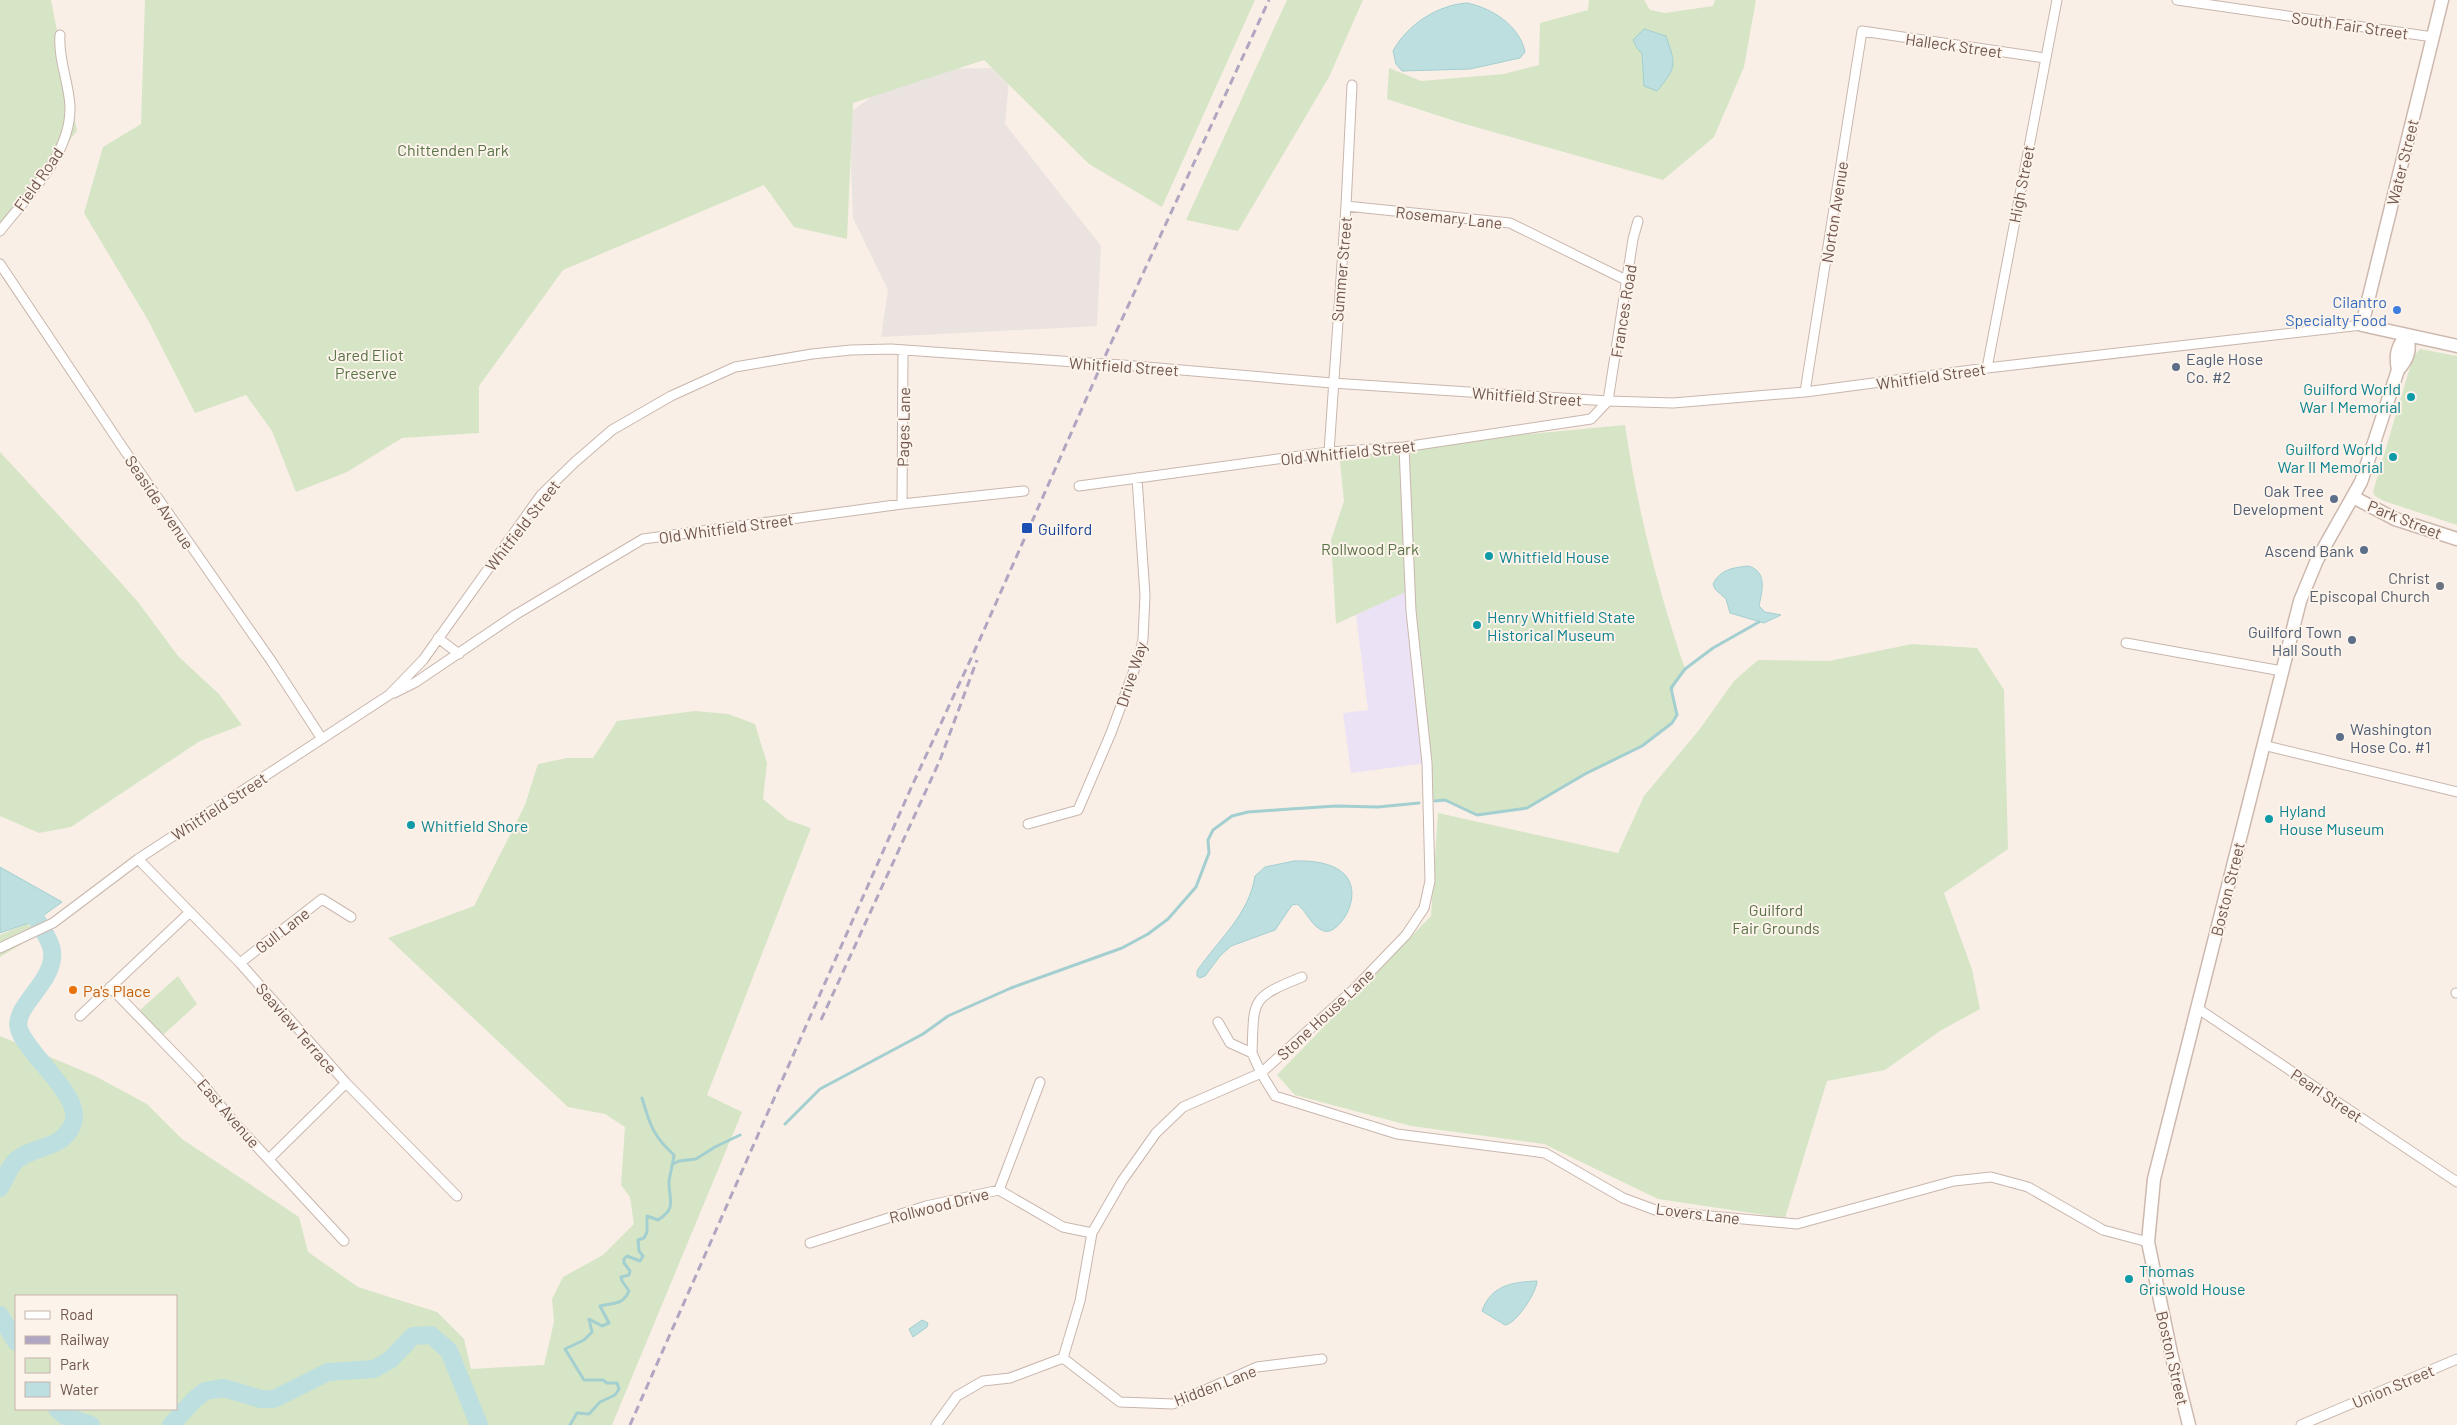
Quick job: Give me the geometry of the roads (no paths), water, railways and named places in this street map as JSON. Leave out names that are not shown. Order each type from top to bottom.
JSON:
[{"type":"main road","name":"Water Street","points":[[2362,325],[2442,0]]},
{"type":"main road","name":"Whitfield Street","points":[[2362,325],[2457,346]]},
{"type":"main road","name":"Boston Street","points":[[2189,1425],[2171,1353],[2148,1242],[2154,1179],[2263,745],[2307,582],[2353,497],[2372,451],[2398,370],[2395,358],[2399,344],[2408,335]]},
{"type":"main road","name":"Park Street","points":[[2353,497],[2395,519],[2457,539]]},
{"type":"street","name":"High Street","points":[[1987,368],[2057,0]]},
{"type":"street","name":"South Fair Street","points":[[2177,0],[2433,37]]},
{"type":"street","name":"Halleck Street","points":[[1862,32],[2045,58]]},
{"type":"street","name":"Norton Avenue","points":[[1805,392],[1862,32]]},
{"type":"street","name":"Field Road","points":[[0,231],[52,163],[68,132],[70,108],[59,48],[60,35]]},
{"type":"street","name":"Summer Street","points":[[1329,452],[1332,383],[1346,206],[1352,85]]},
{"type":"street","name":"Rosemary Lane","points":[[1346,206],[1510,223],[1628,281]]},
{"type":"street","name":"Frances Road","points":[[1608,402],[1633,239],[1638,221]]},
{"type":"street","name":"Seaside Avenue","points":[[0,264],[129,457],[272,662],[322,739]]},
{"type":"street","name":"Whitfield Street","points":[[0,948],[52,923],[138,859],[389,695],[422,660],[541,495],[574,462],[612,430],[640,412],[736,367],[812,354],[851,350],[904,351],[1123,365],[1332,383],[1608,402],[1674,403],[1805,392],[1987,368],[2362,325]]},
{"type":"street","name":"Pages Lane","points":[[902,504],[904,351]]},
{"type":"street","name":"Old Whitfield Street","points":[[1080,486],[1329,452],[1404,447],[1580,422],[1591,419],[1608,402]]},
{"type":"street","name":"Stone House Lane","points":[[1063,1358],[1080,1301],[1092,1233],[1122,1181],[1156,1133],[1183,1107],[1261,1073],[1353,990],[1406,935],[1424,908],[1430,881],[1427,763],[1411,612],[1404,447]]},
{"type":"street","name":"Drive Way","points":[[1028,824],[1078,810],[1111,733],[1140,654],[1144,640],[1145,595],[1137,478]]},
{"type":"street","name":"Old Whitfield Street","points":[[389,695],[416,682],[516,615],[643,539],[902,504],[1024,491]]},
{"type":"street","points":[[438,638],[459,654]]},
{"type":"street","points":[[2126,643],[2282,671]]},
{"type":"street","points":[[2263,745],[2457,792]]},
{"type":"street","name":"Seaview Terrace","points":[[138,859],[240,963],[346,1083],[457,1196]]},
{"type":"street","name":"Gull Lane","points":[[240,963],[322,899],[351,917]]},
{"type":"street","points":[[80,1016],[190,912]]},
{"type":"street","points":[[1218,1022],[1230,1043],[1252,1053],[1253,1017],[1260,997],[1273,988],[1302,977]]},
{"type":"street","name":"East Avenue","points":[[110,987],[198,1077],[234,1122],[270,1158],[344,1241]]},
{"type":"street","name":"Pearl Street","points":[[2197,1008],[2457,1182]]},
{"type":"street","name":"Lovers Lane","points":[[1252,1053],[1261,1073],[1276,1096],[1397,1134],[1544,1153],[1623,1198],[1658,1211],[1796,1224],[1954,1181],[1991,1177],[2028,1187],[2104,1230],[2148,1242]]},
{"type":"street","points":[[999,1190],[1040,1082]]},
{"type":"street","points":[[270,1158],[346,1083]]},
{"type":"street","name":"Rollwood Drive","points":[[810,1244],[926,1206],[999,1190],[1063,1227],[1092,1233]]},
{"type":"street","points":[[936,1425],[957,1396],[983,1381],[1010,1378],[1063,1358]]},
{"type":"street","name":"Hidden Lane","points":[[1063,1358],[1120,1402],[1173,1404],[1257,1367],[1322,1359]]},
{"type":"street","name":"Union Street","points":[[2301,1425],[2457,1359]]},
{"type":"water","points":[[1467,3],[1486,9],[1511,26],[1522,43],[1525,52],[1520,58],[1470,69],[1402,71],[1396,64],[1393,51],[1406,33],[1434,12]]},
{"type":"water","points":[[1644,29],[1666,36],[1672,53],[1673,65],[1671,71],[1657,91],[1644,86],[1642,54],[1633,40]]},
{"type":"water","points":[[1748,566],[1759,572],[1761,577],[1762,589],[1759,606],[1765,612],[1781,615],[1764,623],[1730,613],[1726,599],[1715,589],[1713,584],[1723,572]]},
{"type":"water","points":[[1294,861],[1323,863],[1341,872],[1350,884],[1352,898],[1348,911],[1341,923],[1332,930],[1324,931],[1312,923],[1297,904],[1292,905],[1275,930],[1231,946],[1220,956],[1205,976],[1200,978],[1197,976],[1197,971],[1240,915],[1252,890],[1255,876],[1265,867]]},
{"type":"water","points":[[0,867],[62,902],[37,920],[0,933]]},
{"type":"water","points":[[1537,1281],[1534,1292],[1525,1307],[1510,1323],[1505,1325],[1482,1311],[1491,1295],[1497,1290],[1511,1284]]},
{"type":"water","points":[[922,1320],[928,1323],[927,1327],[913,1337],[909,1329]]},
{"type":"waterway","points":[[1435,801],[1445,800],[1477,815],[1527,808],[1585,774],[1642,746],[1672,723],[1677,715],[1671,688],[1685,669],[1713,648],[1759,622]]},
{"type":"waterway","points":[[785,1124],[820,1089],[923,1034],[948,1016],[1011,988],[1122,948],[1148,934],[1168,919],[1196,887],[1209,853],[1208,840],[1213,830],[1232,816],[1248,812],[1290,809],[1336,806],[1378,807],[1419,803]]},
{"type":"waterway","points":[[0,1188],[15,1161],[26,1154],[63,1138],[69,1132],[73,1123],[74,1112],[70,1101],[53,1076],[32,1051],[19,1029],[22,1011],[48,973],[51,962],[52,951],[50,943],[37,920]]},
{"type":"waterway","points":[[570,1425],[577,1413],[589,1414],[600,1402],[615,1395],[619,1389],[617,1383],[607,1383],[603,1380],[584,1380],[565,1349],[584,1340],[592,1332],[589,1319],[602,1326],[609,1323],[600,1306],[613,1304],[627,1296],[629,1291],[621,1277],[629,1275],[630,1271],[624,1263],[624,1259],[627,1256],[640,1261],[643,1256],[639,1251],[638,1240],[644,1238],[647,1232],[647,1216],[658,1220],[668,1212],[671,1204],[669,1182],[674,1155],[661,1142],[653,1130],[642,1098]]},
{"type":"waterway","points":[[673,1164],[679,1161],[696,1159],[740,1135]]},
{"type":"waterway","points":[[0,1315],[15,1340]]},
{"type":"waterway","points":[[171,1425],[205,1391],[224,1388],[261,1399],[274,1399],[328,1372],[374,1369],[390,1360],[413,1336],[431,1335],[449,1351],[479,1425]]},
{"type":"waterway","points":[[58,1410],[65,1416],[91,1425]]},
{"type":"railway","points":[[630,1425],[911,788],[980,639],[1111,343],[1269,0]]},
{"type":"railway","points":[[821,1020],[940,760],[977,660]]},
{"type":"place","name":"Cilantro Specialty Food","points":[[2397,310]]},
{"type":"place","name":"Eagle Hose Co. #2","points":[[2176,367]]},
{"type":"place","name":"Guilford World War I Memorial","points":[[2411,397]]},
{"type":"place","name":"Guilford World War II Memorial","points":[[2393,457]]},
{"type":"place","name":"Oak Tree Development","points":[[2334,499]]},
{"type":"place","name":"Guilford","points":[[1027,528]]},
{"type":"place","name":"Ascend Bank","points":[[2364,550]]},
{"type":"place","name":"Whitfield House","points":[[1489,556]]},
{"type":"place","name":"Christ Episcopal Church","points":[[2440,586]]},
{"type":"place","name":"Henry Whitfield State Historical Museum","points":[[1477,625]]},
{"type":"place","name":"Guilford Town Hall South","points":[[2352,640]]},
{"type":"place","name":"Washington Hose Co. #1","points":[[2340,737]]},
{"type":"place","name":"Hyland House Museum","points":[[2269,819]]},
{"type":"place","name":"Whitfield Shore","points":[[411,825]]},
{"type":"place","name":"Pa's Place","points":[[73,990]]},
{"type":"place","name":"Thomas Griswold House","points":[[2129,1279]]},
{"type":"park label","name":"Chittenden Park","points":[[453,149]]},
{"type":"park label","name":"Jared Eliot Preserve","points":[[366,363]]},
{"type":"park label","name":"Rollwood Park","points":[[1370,548]]},
{"type":"park label","name":"Guilford Fair Grounds","points":[[1776,918]]}]
